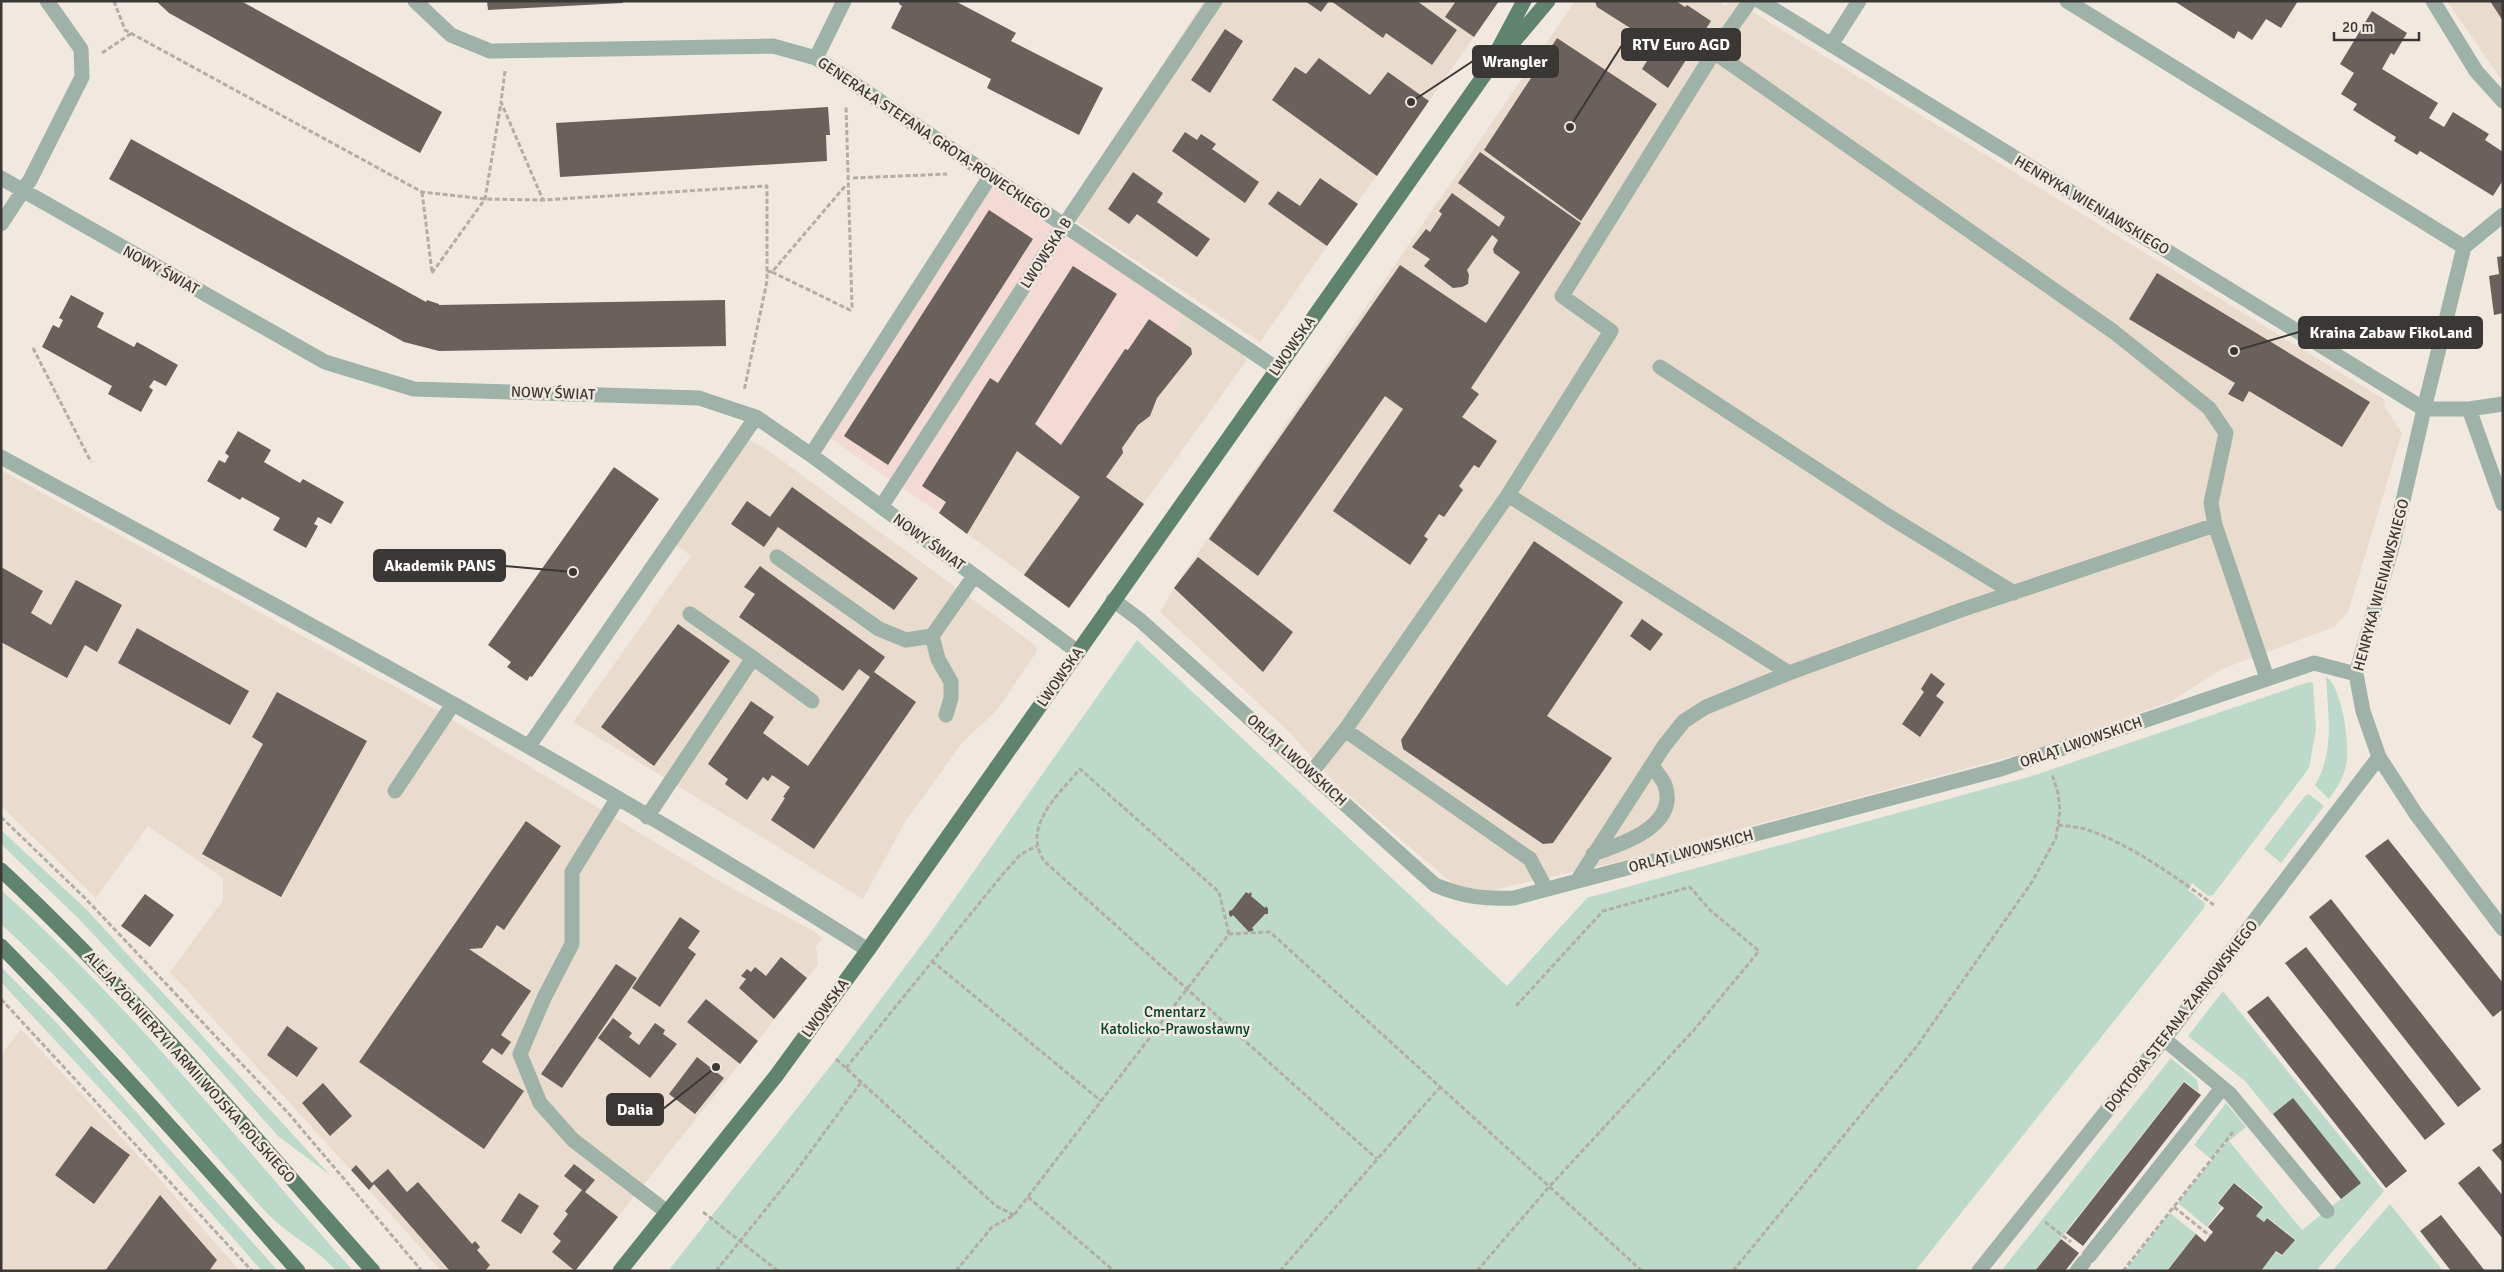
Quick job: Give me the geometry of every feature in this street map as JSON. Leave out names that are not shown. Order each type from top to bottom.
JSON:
[{"type":"main road","name":"LWOWSKA","points":[[1485,74],[1524,1]]},
{"type":"main road","name":"LWOWSKA","points":[[620,1271],[776,1076],[868,950],[1276,368],[1485,74],[1548,1]]},
{"type":"main road","name":"ALEJA ŻOŁNIERZY I ARMII WOJSKA POLSKIEGO","points":[[1,870],[72,938],[138,1006],[373,1271]]},
{"type":"main road","points":[[1,946],[84,1030],[298,1271]]},
{"type":"street","points":[[1,224],[23,191],[82,77],[81,49],[47,1]]},
{"type":"street","name":"GENERAŁA STEFANA GROTA-ROWECKIEGO","points":[[415,1],[451,35],[490,51],[774,46],[816,58],[1276,368]]},
{"type":"street","points":[[816,58],[844,1]]},
{"type":"street","name":"LWOWSKA B","points":[[881,507],[1065,224],[1215,1]]},
{"type":"street","points":[[1310,773],[1345,730],[1508,495],[1612,331],[1562,296],[1714,52],[1750,1]]},
{"type":"street","name":"HENRYKA WIENIAWSKIEGO","points":[[1760,1],[2424,409],[2394,540],[2356,674],[2363,711],[2378,757],[2416,814],[2503,929]]},
{"type":"street","points":[[1831,45],[1860,1]]},
{"type":"street","points":[[2067,1],[2464,247]]},
{"type":"street","points":[[2433,1],[2476,71],[2503,101]]},
{"type":"street","points":[[1714,52],[2114,332],[2209,408],[2226,433],[2211,502],[2214,525],[2267,678]]},
{"type":"street","points":[[811,455],[990,175]]},
{"type":"street","name":"NOWY ŚWIAT","points":[[1,178],[325,362],[414,389],[699,398],[756,417],[811,455],[1078,652]]},
{"type":"street","points":[[2503,215],[2464,247],[2424,409],[2469,409],[2503,404]]},
{"type":"street","points":[[1660,367],[1888,516],[2014,593]]},
{"type":"street","points":[[2469,409],[2503,504]]},
{"type":"street","points":[[528,746],[756,417]]},
{"type":"street","points":[[1,457],[302,620],[528,746],[868,950]]},
{"type":"street","points":[[1508,495],[1789,673]]},
{"type":"street","points":[[1577,880],[1652,765],[1684,721],[1706,707],[1789,673],[2014,593],[2214,525]]},
{"type":"street","points":[[777,557],[879,630],[906,640],[932,636],[974,576]]},
{"type":"street","name":"ORLĄT LWOWSKICH","points":[[1113,600],[1140,620],[1435,885],[1458,894],[1484,899],[1514,898],[2001,769],[2314,663],[2356,674]]},
{"type":"street","points":[[690,614],[812,701]]},
{"type":"street","points":[[932,636],[938,659],[951,682],[951,698],[946,715]]},
{"type":"street","points":[[647,817],[753,658]]},
{"type":"street","points":[[394,791],[453,704]]},
{"type":"street","points":[[1345,730],[1530,859],[1546,889]]},
{"type":"street","name":"DOKTORA STEFANA ŻARNOWSKIEGO","points":[[1980,1271],[2164,1039],[2378,757]]},
{"type":"street","points":[[1593,854],[1624,843],[1647,830],[1660,818],[1666,802],[1665,784],[1652,765]]},
{"type":"street","points":[[617,799],[572,872],[572,944],[544,998],[520,1054],[540,1103],[573,1140],[667,1212]]},
{"type":"street","points":[[2164,1039],[2222,1088],[2327,1211]]},
{"type":"street","points":[[2083,1263],[2222,1088]]},
{"type":"path","points":[[114,1],[125,30],[422,192],[485,199],[543,200],[767,186],[767,281],[744,394]]},
{"type":"path","points":[[99,54],[132,34]]},
{"type":"path","points":[[422,192],[432,273],[485,199],[505,72]]},
{"type":"path","points":[[767,271],[850,310],[852,307],[846,98]]},
{"type":"path","points":[[501,102],[543,200]]},
{"type":"path","points":[[853,178],[948,174]]},
{"type":"path","points":[[772,272],[847,184]]},
{"type":"path","points":[[33,348],[91,462]]},
{"type":"path","points":[[1229,934],[1219,892],[1080,769],[1049,806],[1039,826],[1037,846],[1044,861],[1377,1159]]},
{"type":"path","points":[[1733,1271],[1917,1046],[1953,998],[2032,882],[2056,838],[2058,792],[2050,770]]},
{"type":"path","points":[[1,817],[85,898],[289,1114],[422,1271]]},
{"type":"path","points":[[2058,825],[2086,830],[2109,838],[2189,887],[2214,905]]},
{"type":"path","points":[[846,1068],[1021,854],[1037,846]]},
{"type":"path","points":[[1477,1271],[1550,1187],[1700,1023],[1759,952],[1710,910],[1690,887],[1603,911],[1516,1006]]},
{"type":"path","points":[[956,1271],[992,1227],[1014,1215],[1229,934],[1270,932],[1642,1271]]},
{"type":"path","points":[[932,961],[1101,1101]]},
{"type":"path","points":[[1,999],[252,1271]]},
{"type":"path","points":[[836,1059],[996,1206],[1014,1215]]},
{"type":"path","points":[[716,1271],[739,1240],[794,1174],[862,1082]]},
{"type":"path","points":[[1280,1271],[1440,1087]]},
{"type":"path","points":[[2123,1271],[2247,1115]]},
{"type":"path","points":[[1028,1197],[1114,1271]]},
{"type":"path","points":[[2174,1207],[2210,1236]]},
{"type":"path","points":[[2029,1209],[2083,1263]]},
{"type":"path","points":[[703,1212],[778,1271]]},
{"type":"shaded area","points":[[1204,1],[1499,1],[1260,342],[1065,214]]},
{"type":"shaded area","points":[[1575,1],[1718,1],[1726,6],[1729,1],[1735,1],[2385,400],[2384,406],[2402,433],[2348,612],[2334,627],[2222,669],[2170,702],[2024,753],[1617,862],[1493,890],[1476,892],[1453,884],[1337,785],[1289,732],[1160,612],[1174,588]]},
{"type":"shaded area","points":[[2447,1],[2503,1],[2503,82]]},
{"type":"shaded area","points":[[987,180],[1185,315],[1085,462],[1007,406],[939,513],[822,433]]},
{"type":"shaded area","points":[[1185,315],[1242,353],[1246,361],[1069,608],[939,513],[1007,406],[1037,425],[1084,462]]},
{"type":"shaded area","points":[[749,440],[766,449],[1035,645],[1037,651],[997,710],[962,743],[905,822],[863,899],[573,722],[691,556],[675,544]]},
{"type":"shaded area","points":[[1,470],[421,701],[726,885],[812,930],[822,938],[816,947],[818,965],[575,1271],[441,1271],[369,1190],[374,1184],[356,1166],[351,1170],[170,972],[223,900],[223,878],[148,826],[96,898],[1,806]]},
{"type":"shaded area","points":[[21,1029],[156,1175],[240,1271],[1,1271],[1,1055]]},
{"type":"green space","name":"Cmentarz Katolicko-Prawosławny","points":[[1137,640],[1507,986],[1587,898],[2032,776],[2309,682],[2313,683],[2316,729],[2309,768],[2213,895],[2208,896],[2192,883],[2188,890],[2205,903],[2204,908],[1915,1271],[668,1271],[836,1059],[931,932]]},
{"type":"green space","points":[[2326,677],[2332,682],[2340,702],[2347,752],[2343,776],[2329,799],[2315,785],[2321,772],[2328,746],[2329,718]]},
{"type":"green space","points":[[2309,794],[2324,806],[2281,863],[2264,849],[2305,796]]},
{"type":"green space","points":[[1,830],[86,909],[330,1175],[278,1136],[200,1048],[77,917],[1,844]]},
{"type":"green space","points":[[1,890],[48,934],[139,1027],[353,1271],[336,1271],[320,1255],[283,1228],[266,1212],[71,993],[1,924]]},
{"type":"green space","points":[[1,967],[55,1021],[278,1271],[262,1271],[129,1120],[1,982]]},
{"type":"green space","points":[[2223,991],[2384,1191],[2316,1271],[2262,1270],[2276,1252],[2282,1256],[2295,1239],[2267,1217],[2263,1222],[2256,1216],[2264,1206],[2234,1182],[2217,1203],[2222,1207],[2207,1227],[2178,1203],[2236,1130],[2211,1159],[2194,1145],[2226,1103],[2246,1127],[2229,1141],[2302,1230],[2341,1199],[2245,1081],[2188,1036]]},
{"type":"green space","points":[[2171,1058],[2197,1080],[2199,1092],[2184,1081],[2035,1271],[2001,1271]]},
{"type":"green space","points":[[2390,1204],[2443,1271],[2332,1271]]},
{"type":"green space","points":[[2170,1213],[2196,1234],[2166,1271],[2125,1271]]},
{"type":"building","points":[[156,1],[241,1],[442,112],[420,153],[169,13]]},
{"type":"building","points":[[487,1],[623,1],[623,3],[488,10]]},
{"type":"building","points":[[900,1],[955,1],[1016,33],[1011,41],[1103,88],[1079,135],[987,88],[991,79],[891,28],[902,6],[899,4]]},
{"type":"building","points":[[1305,1],[1329,1],[1321,12]]},
{"type":"building","points":[[1331,1],[1417,1],[1457,30],[1432,65],[1386,33],[1383,38]]},
{"type":"building","points":[[1456,1],[1499,1],[1474,37],[1445,17]]},
{"type":"building","points":[[1595,1],[1676,1],[1685,7],[1687,5],[1711,21],[1668,88],[1642,69],[1657,45],[1597,7]]},
{"type":"building","points":[[2174,1],[2298,1],[2281,28],[2266,19],[2252,40],[2238,31],[2234,39]]},
{"type":"building","points":[[2490,1],[2503,1],[2503,21]]},
{"type":"building","points":[[2372,11],[2407,33],[2394,55],[2391,53],[2382,69],[2438,103],[2429,118],[2444,127],[2453,112],[2489,134],[2485,140],[2503,152],[2503,180],[2493,196],[2420,151],[2417,155],[2394,141],[2396,137],[2353,110],[2357,104],[2341,94],[2354,73],[2340,64]]},
{"type":"building","points":[[1225,29],[1243,41],[1210,93],[1191,80]]},
{"type":"building","points":[[1557,38],[1657,104],[1581,221],[1484,150]]},
{"type":"building","points":[[1319,58],[1370,95],[1388,72],[1429,101],[1377,176],[1272,100],[1295,67],[1306,74]]},
{"type":"building","points":[[828,107],[830,135],[826,135],[827,161],[560,177],[556,123]]},
{"type":"building","points":[[1185,132],[1197,140],[1201,134],[1216,144],[1212,149],[1259,182],[1245,203],[1172,151]]},
{"type":"building","points":[[131,139],[426,302],[427,300],[439,305],[725,300],[726,346],[439,351],[404,342],[109,179]]},
{"type":"building","points":[[1480,152],[1581,223],[1471,388],[1479,394],[1462,417],[1497,441],[1479,468],[1474,465],[1459,486],[1463,490],[1444,517],[1439,514],[1424,536],[1428,539],[1410,565],[1333,511],[1403,409],[1385,396],[1258,576],[1209,539],[1400,265],[1486,323],[1520,272],[1494,253],[1493,249],[1498,240],[1492,235],[1467,270],[1469,275],[1468,284],[1453,288],[1424,266],[1430,259],[1412,247],[1426,229],[1430,232],[1442,214],[1439,211],[1452,193],[1499,227],[1505,217],[1458,183]]},
{"type":"building","points":[[1133,172],[1163,193],[1157,202],[1210,239],[1197,257],[1137,214],[1129,224],[1108,209]]},
{"type":"building","points":[[1320,178],[1358,204],[1327,246],[1268,204],[1278,191],[1300,206]]},
{"type":"building","points":[[989,210],[1033,239],[888,465],[844,436]]},
{"type":"building","points":[[2503,256],[2503,313],[2494,315],[2489,276],[2499,274],[2497,257]]},
{"type":"building","points":[[1073,266],[1117,294],[1035,424],[1061,445],[1125,349],[1128,350],[1149,319],[1191,348],[1192,354],[1157,398],[1150,416],[1138,425],[1122,448],[1123,453],[1106,477],[1144,504],[1069,608],[1024,575],[1080,497],[1017,451],[967,534],[939,513],[946,502],[922,486],[990,378],[998,383]]},
{"type":"building","points":[[2157,273],[2370,402],[2342,447],[2249,391],[2243,402],[2228,394],[2235,383],[2129,319]]},
{"type":"building","points":[[71,295],[104,313],[97,327],[134,347],[137,342],[178,365],[166,386],[154,380],[149,387],[153,390],[141,412],[108,394],[112,386],[42,347],[53,325],[59,328],[63,320],[59,318]]},
{"type":"building","points":[[238,431],[271,450],[264,462],[300,483],[303,479],[344,502],[331,524],[318,517],[314,524],[318,526],[306,548],[273,530],[280,518],[242,497],[240,500],[207,481],[219,460],[225,463],[229,456],[225,453]]},
{"type":"building","points":[[614,467],[659,499],[532,677],[530,676],[527,681],[507,667],[511,662],[488,645]]},
{"type":"building","points":[[792,487],[918,578],[894,610],[778,527],[764,547],[731,524],[747,501],[770,517]]},
{"type":"building","points":[[1534,541],[1623,602],[1547,716],[1612,758],[1553,843],[1543,844],[1403,749],[1401,740]]},
{"type":"building","points":[[1198,557],[1293,632],[1263,672],[1174,588]]},
{"type":"building","points":[[760,566],[885,657],[874,672],[916,702],[814,849],[771,820],[790,787],[772,775],[768,781],[763,777],[747,800],[725,784],[728,779],[708,764],[751,701],[774,717],[763,733],[808,766],[870,677],[859,669],[843,691],[739,617],[755,594],[744,587]]},
{"type":"building","points":[[1,567],[43,591],[31,613],[51,625],[76,580],[122,605],[97,652],[85,645],[67,678],[1,642]]},
{"type":"building","points":[[1642,619],[1663,634],[1650,651],[1630,636]]},
{"type":"building","points":[[678,624],[730,661],[654,766],[601,727]]},
{"type":"building","points":[[137,628],[249,691],[230,725],[118,663]]},
{"type":"building","points":[[1931,673],[1945,684],[1936,696],[1944,702],[1920,737],[1902,724],[1924,692],[1921,689]]},
{"type":"building","points":[[277,692],[367,741],[281,897],[202,854],[263,744],[252,737]]},
{"type":"building","points":[[526,821],[561,846],[504,930],[497,925],[482,948],[469,949],[531,991],[501,1035],[511,1042],[502,1055],[492,1048],[482,1062],[524,1091],[484,1149],[359,1062]]},
{"type":"building","points":[[2388,839],[2503,983],[2503,1009],[2493,1017],[2365,856]]},
{"type":"building","points":[[1246,892],[1249,894],[1250,892],[1251,896],[1268,909],[1268,914],[1265,914],[1252,928],[1254,930],[1249,932],[1233,915],[1231,917],[1229,915],[1229,911],[1232,910]]},
{"type":"building","points":[[145,894],[174,915],[150,947],[121,926]]},
{"type":"building","points":[[2331,899],[2481,1089],[2458,1107],[2309,917]]},
{"type":"building","points":[[680,917],[700,931],[688,948],[696,954],[660,1007],[632,988]]},
{"type":"building","points":[[2306,947],[2445,1124],[2425,1140],[2285,963]]},
{"type":"building","points":[[781,957],[807,978],[774,1019],[739,988],[746,979],[741,976],[747,969],[751,972],[755,967],[766,976]]},
{"type":"building","points":[[616,964],[637,978],[562,1088],[541,1074]]},
{"type":"building","points":[[2268,996],[2407,1171],[2386,1188],[2247,1012]]},
{"type":"building","points":[[706,999],[758,1041],[740,1064],[687,1022]]},
{"type":"building","points":[[613,1018],[632,1033],[629,1037],[639,1045],[655,1023],[665,1030],[663,1034],[677,1044],[650,1078],[598,1038]]},
{"type":"building","points":[[287,1026],[318,1048],[297,1077],[267,1055]]},
{"type":"building","points":[[697,1057],[724,1078],[695,1114],[669,1094]]},
{"type":"building","points":[[2184,1082],[2201,1095],[2083,1246],[2066,1233]]},
{"type":"building","points":[[323,1083],[352,1116],[330,1136],[302,1103]]},
{"type":"building","points":[[2293,1098],[2361,1183],[2341,1199],[2273,1114]]},
{"type":"building","points":[[91,1126],[130,1155],[94,1204],[55,1175]]},
{"type":"building","points":[[2503,1142],[2503,1163],[2492,1150]]},
{"type":"building","points":[[574,1164],[595,1180],[585,1192],[618,1217],[575,1271],[552,1252],[561,1241],[553,1234],[568,1214],[565,1211],[582,1190],[564,1176]]},
{"type":"building","points":[[356,1165],[372,1183],[388,1169],[407,1192],[418,1182],[472,1244],[475,1241],[480,1247],[477,1250],[490,1265],[485,1271],[450,1271],[374,1184],[369,1190],[351,1170]]},
{"type":"building","points":[[2479,1166],[2503,1196],[2503,1239],[2458,1183]]},
{"type":"building","points":[[2234,1183],[2263,1207],[2256,1216],[2264,1222],[2267,1218],[2295,1240],[2282,1255],[2276,1251],[2261,1271],[2167,1271],[2196,1234],[2205,1242],[2213,1232],[2208,1227],[2224,1208],[2218,1203]]},
{"type":"building","points":[[519,1193],[539,1206],[521,1234],[501,1221]]},
{"type":"building","points":[[160,1195],[217,1260],[209,1271],[105,1271]]},
{"type":"building","points":[[2441,1215],[2485,1271],[2451,1271],[2420,1231]]},
{"type":"building","points":[[2061,1239],[2079,1253],[2065,1271],[2035,1271]]},
{"type":"place","name":"Wrangler","points":[[1411,102]]},
{"type":"place","name":"RTV Euro AGD","points":[[1570,127]]},
{"type":"place","name":"Kraina Zabaw FikoLand","points":[[2234,351]]},
{"type":"place","name":"Akademik PANS","points":[[573,572]]},
{"type":"place","name":"Dalia","points":[[716,1067]]}]
